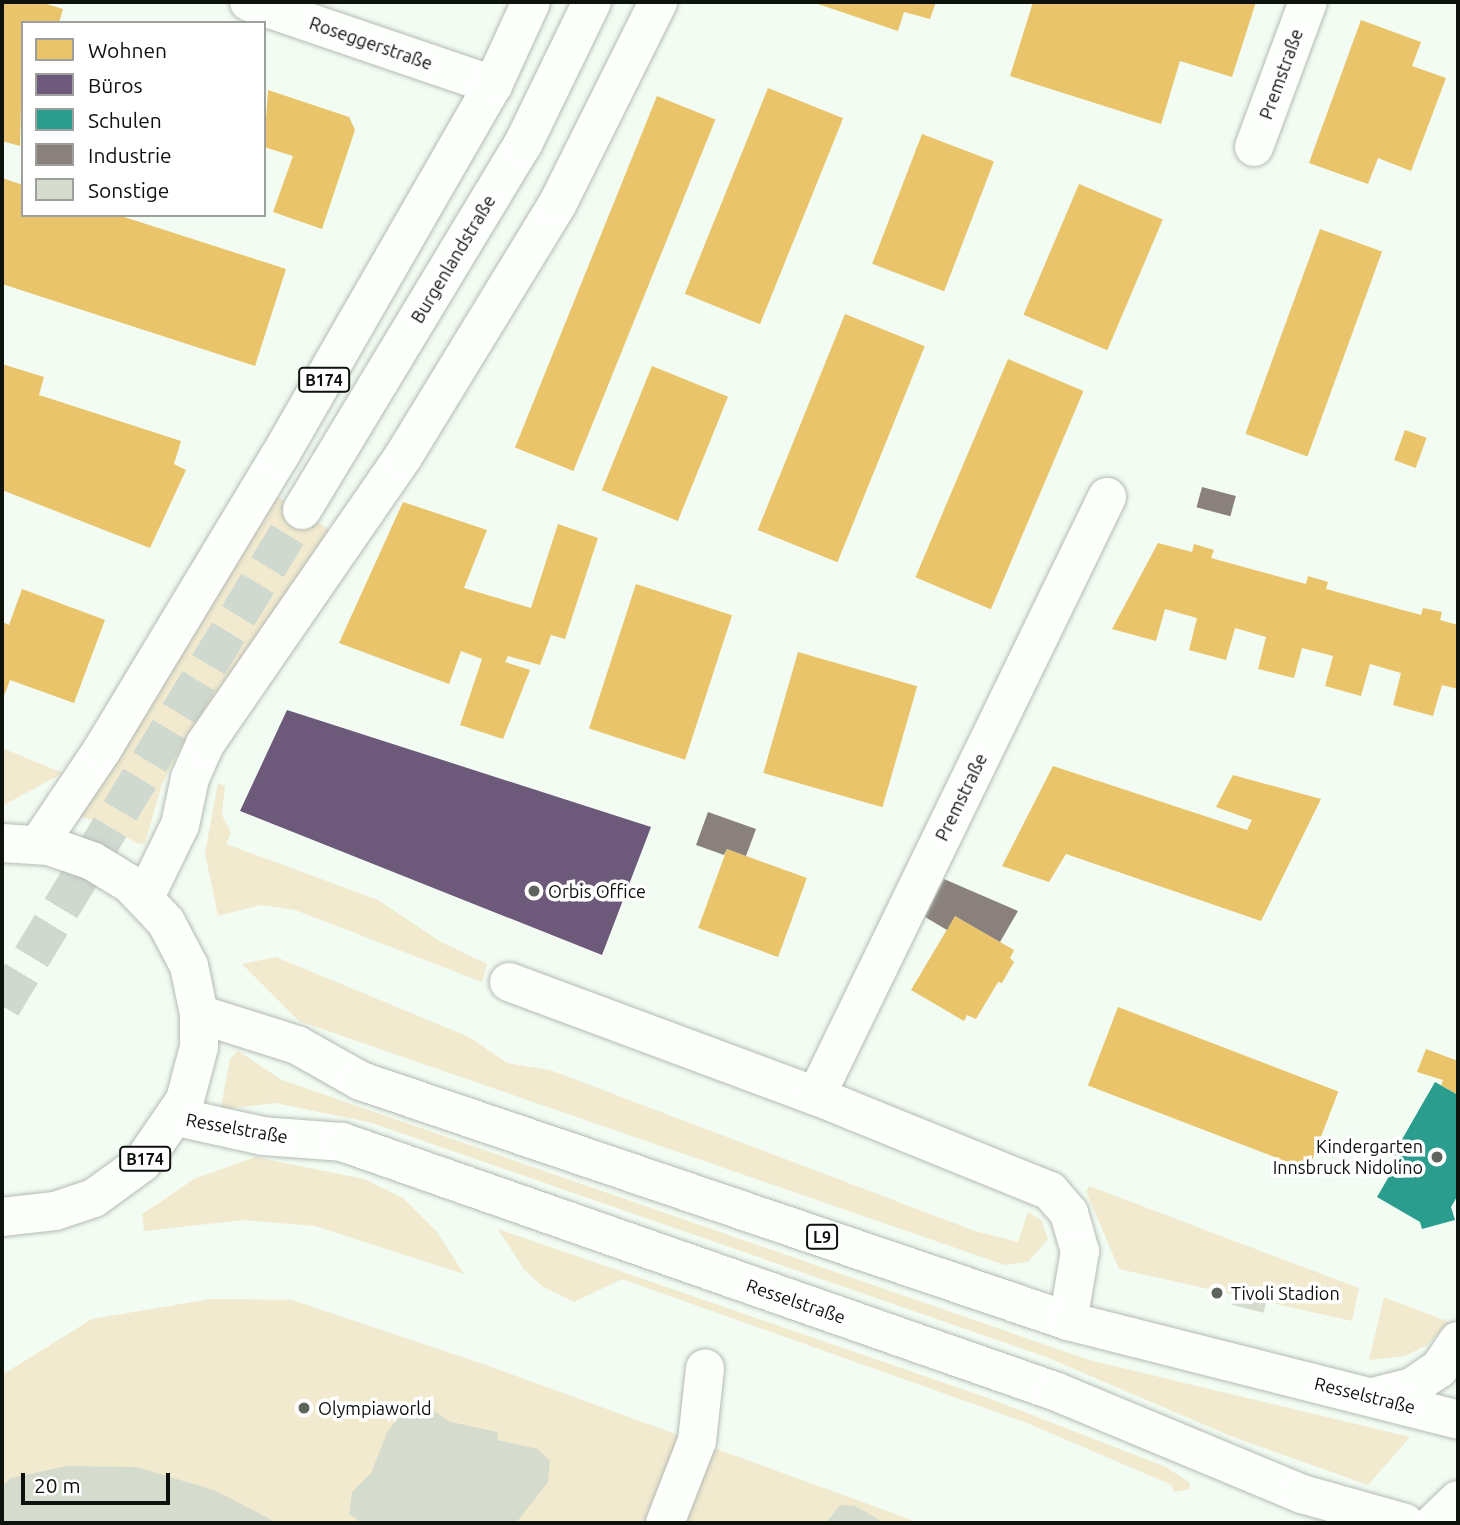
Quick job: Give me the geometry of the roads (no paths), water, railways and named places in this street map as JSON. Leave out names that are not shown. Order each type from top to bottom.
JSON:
[{"type":"main road","name":"Roseggerstraße","points":[[249,2],[493,85]]},
{"type":"main road","name":"B174","points":[[2,1217],[55,1211],[94,1198],[142,1163],[177,1116],[198,1047],[199,1014],[189,966],[166,922],[145,897],[92,860],[20,844],[102,750],[272,468],[493,85],[531,2]]},
{"type":"main road","name":"Burgenlandstraße","points":[[302,510],[523,144],[592,2]]},
{"type":"main road","points":[[145,897],[180,825],[190,778],[205,744],[403,457],[550,217],[659,2]]},
{"type":"main road","name":"Premstraße","points":[[1254,147],[1308,2]]},
{"type":"main road","name":"Premstraße","points":[[816,1096],[1107,496]]},
{"type":"main road","points":[[509,982],[816,1096],[1050,1191],[1069,1213],[1080,1251],[1068,1321]]},
{"type":"main road","name":"Resselstraße","points":[[199,1014],[297,1045],[361,1081],[1068,1321],[1458,1420]]},
{"type":"main road","name":"Resselstraße","points":[[177,1116],[263,1136],[342,1142],[1058,1392],[1302,1494],[1405,1523]]},
{"type":"main road","points":[[1373,1397],[1412,1387],[1430,1375],[1458,1341]]},
{"type":"main road","points":[[665,1523],[696,1441],[705,1368]]},
{"type":"main road","points":[[1434,1523],[1458,1500]]},
{"type":"tunnel","points":[[2,1006],[302,510]]},
{"type":"place","name":"Orbis Office","points":[[534,891]]},
{"type":"place","name":"Kindergarten Innsbruck Nidolino","points":[[1437,1157]]},
{"type":"place","name":"Tivoli Stadion","points":[[1217,1293]]},
{"type":"place","name":"Olympiaworld","points":[[304,1408]]}]
